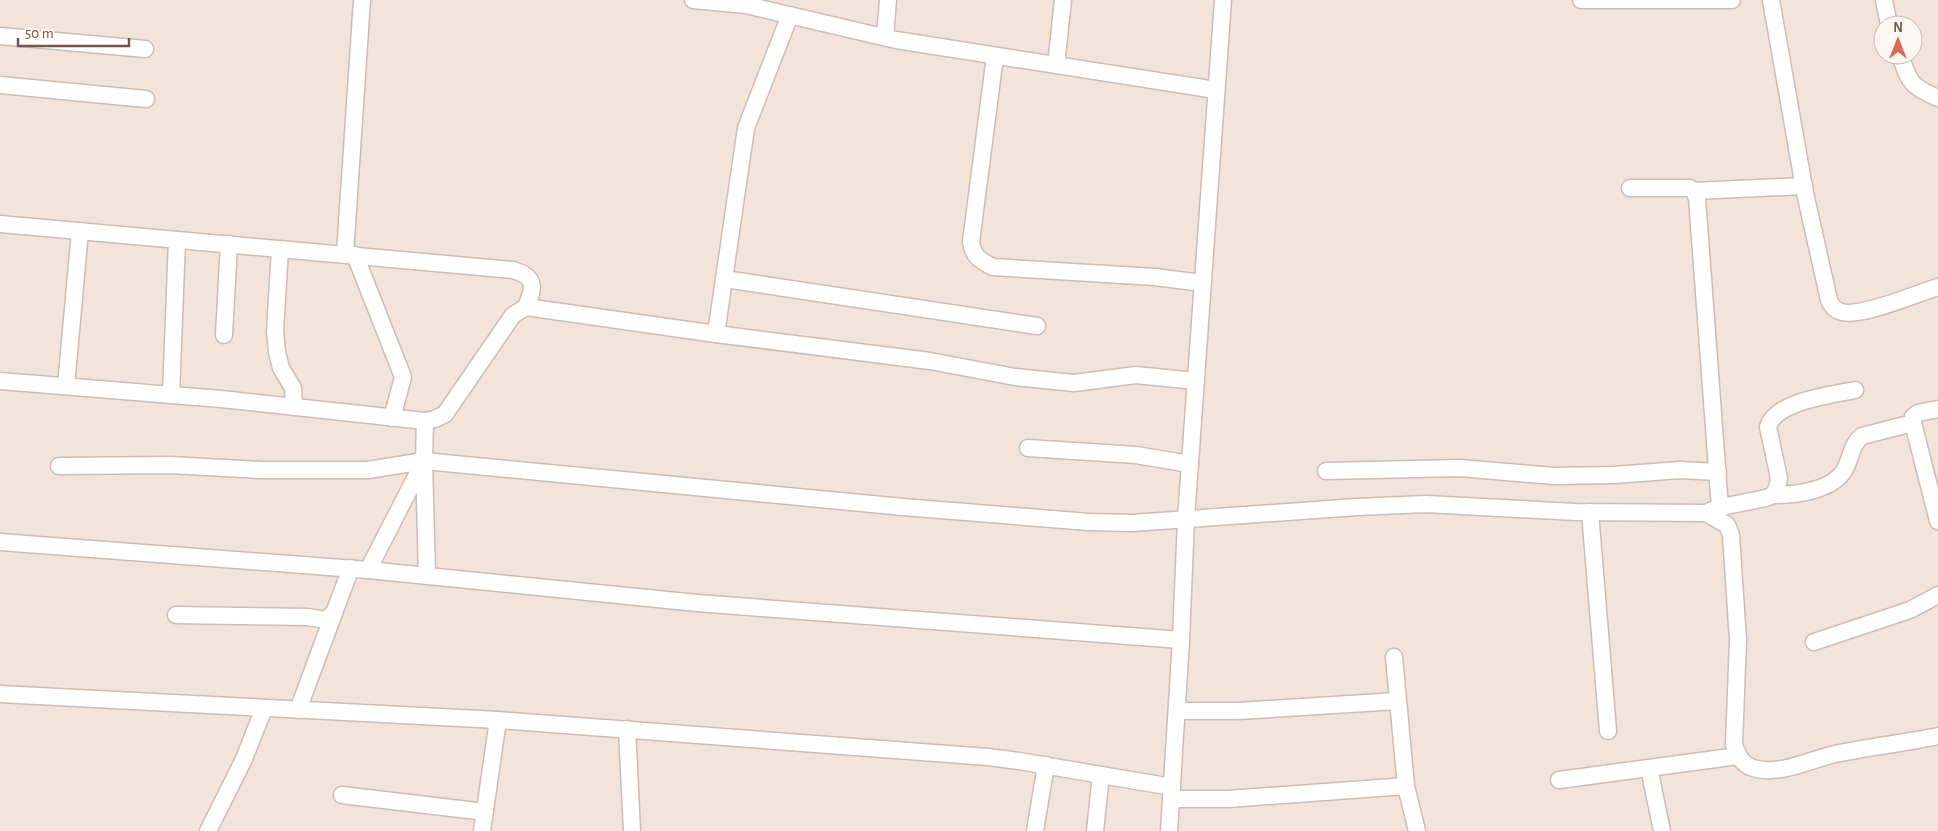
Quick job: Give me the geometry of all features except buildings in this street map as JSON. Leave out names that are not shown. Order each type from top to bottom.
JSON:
[{"type":"street","points":[[362,0],[350,255],[403,377],[392,418]]},
{"type":"street","points":[[693,0],[746,6],[764,5],[790,15],[885,37],[1216,90]]},
{"type":"street","points":[[885,37],[888,0]]},
{"type":"street","points":[[1056,65],[1063,0]]},
{"type":"street","points":[[1169,831],[1181,640],[1186,519],[1223,0]]},
{"type":"street","points":[[1581,0],[1732,0]]},
{"type":"street","points":[[1772,0],[1804,186],[1829,300],[1832,306],[1838,311],[1854,313],[1938,287]]},
{"type":"street","points":[[1884,0],[1887,15]]},
{"type":"street","points":[[716,334],[746,128],[790,15]]},
{"type":"street","points":[[0,36],[145,50]]},
{"type":"street","points":[[995,56],[971,242],[972,251],[976,256],[993,267],[1156,277],[1202,283]]},
{"type":"street","points":[[1903,65],[1908,78],[1914,86],[1920,91],[1938,98]]},
{"type":"street","points":[[0,86],[146,99]]},
{"type":"street","points":[[1630,188],[1690,188],[1694,191],[1804,186]]},
{"type":"street","points":[[1694,191],[1697,198],[1718,472],[1713,510]]},
{"type":"street","points":[[0,224],[513,270],[530,278],[533,287],[526,307]]},
{"type":"street","points":[[66,386],[80,231]]},
{"type":"street","points":[[170,395],[177,240]]},
{"type":"street","points":[[224,334],[229,244]]},
{"type":"street","points":[[280,249],[275,331],[276,352],[281,368],[293,388],[294,407]]},
{"type":"street","points":[[725,280],[1037,326]]},
{"type":"street","points":[[0,381],[170,395],[425,421],[445,414],[513,314],[526,307],[716,334],[930,360],[1038,380],[1074,383],[1136,375],[1196,381]]},
{"type":"street","points":[[1773,495],[1778,488],[1779,478],[1768,427],[1770,420],[1781,410],[1794,404],[1855,390]]},
{"type":"street","points":[[1938,409],[1918,413],[1913,417],[1938,521]]},
{"type":"street","points":[[425,421],[424,461],[427,576]]},
{"type":"street","points":[[58,466],[170,465],[261,470],[368,470],[424,461],[894,506],[1089,522],[1132,523],[1426,504],[1590,512],[1713,510],[1773,495],[1798,494],[1834,481],[1846,469],[1852,449],[1856,441],[1862,436],[1913,423]]},
{"type":"street","points":[[1028,448],[1136,455],[1190,464]]},
{"type":"street","points":[[368,570],[424,461]]},
{"type":"street","points":[[1326,471],[1460,468],[1554,476],[1614,475],[1680,470],[1718,472]]},
{"type":"street","points":[[1713,510],[1727,525],[1732,535],[1738,640],[1734,745],[1738,756],[1744,764],[1764,770],[1787,768],[1836,754],[1938,736]]},
{"type":"street","points":[[1590,512],[1608,731]]},
{"type":"street","points":[[0,542],[351,568],[697,603],[1181,640]]},
{"type":"street","points":[[298,710],[351,568]]},
{"type":"street","points":[[1814,642],[1910,610],[1938,595]]},
{"type":"street","points":[[176,616],[308,617],[325,620],[334,613]]},
{"type":"street","points":[[1394,658],[1406,786],[1417,831]]},
{"type":"street","points":[[0,694],[498,720],[988,757],[1101,775],[1171,793],[1228,798],[1406,786]]},
{"type":"street","points":[[1177,711],[1238,711],[1397,701]]},
{"type":"street","points":[[208,831],[244,759],[264,708]]},
{"type":"street","points":[[482,831],[498,720]]},
{"type":"street","points":[[627,729],[632,831]]},
{"type":"street","points":[[1559,780],[1738,756]]},
{"type":"street","points":[[1035,831],[1046,766]]},
{"type":"street","points":[[1649,768],[1662,831]]},
{"type":"street","points":[[1095,831],[1101,775]]},
{"type":"street","points":[[342,795],[485,812]]},
{"type":"shaded area","points":[[0,0],[1938,0],[1938,831],[0,831]]}]
